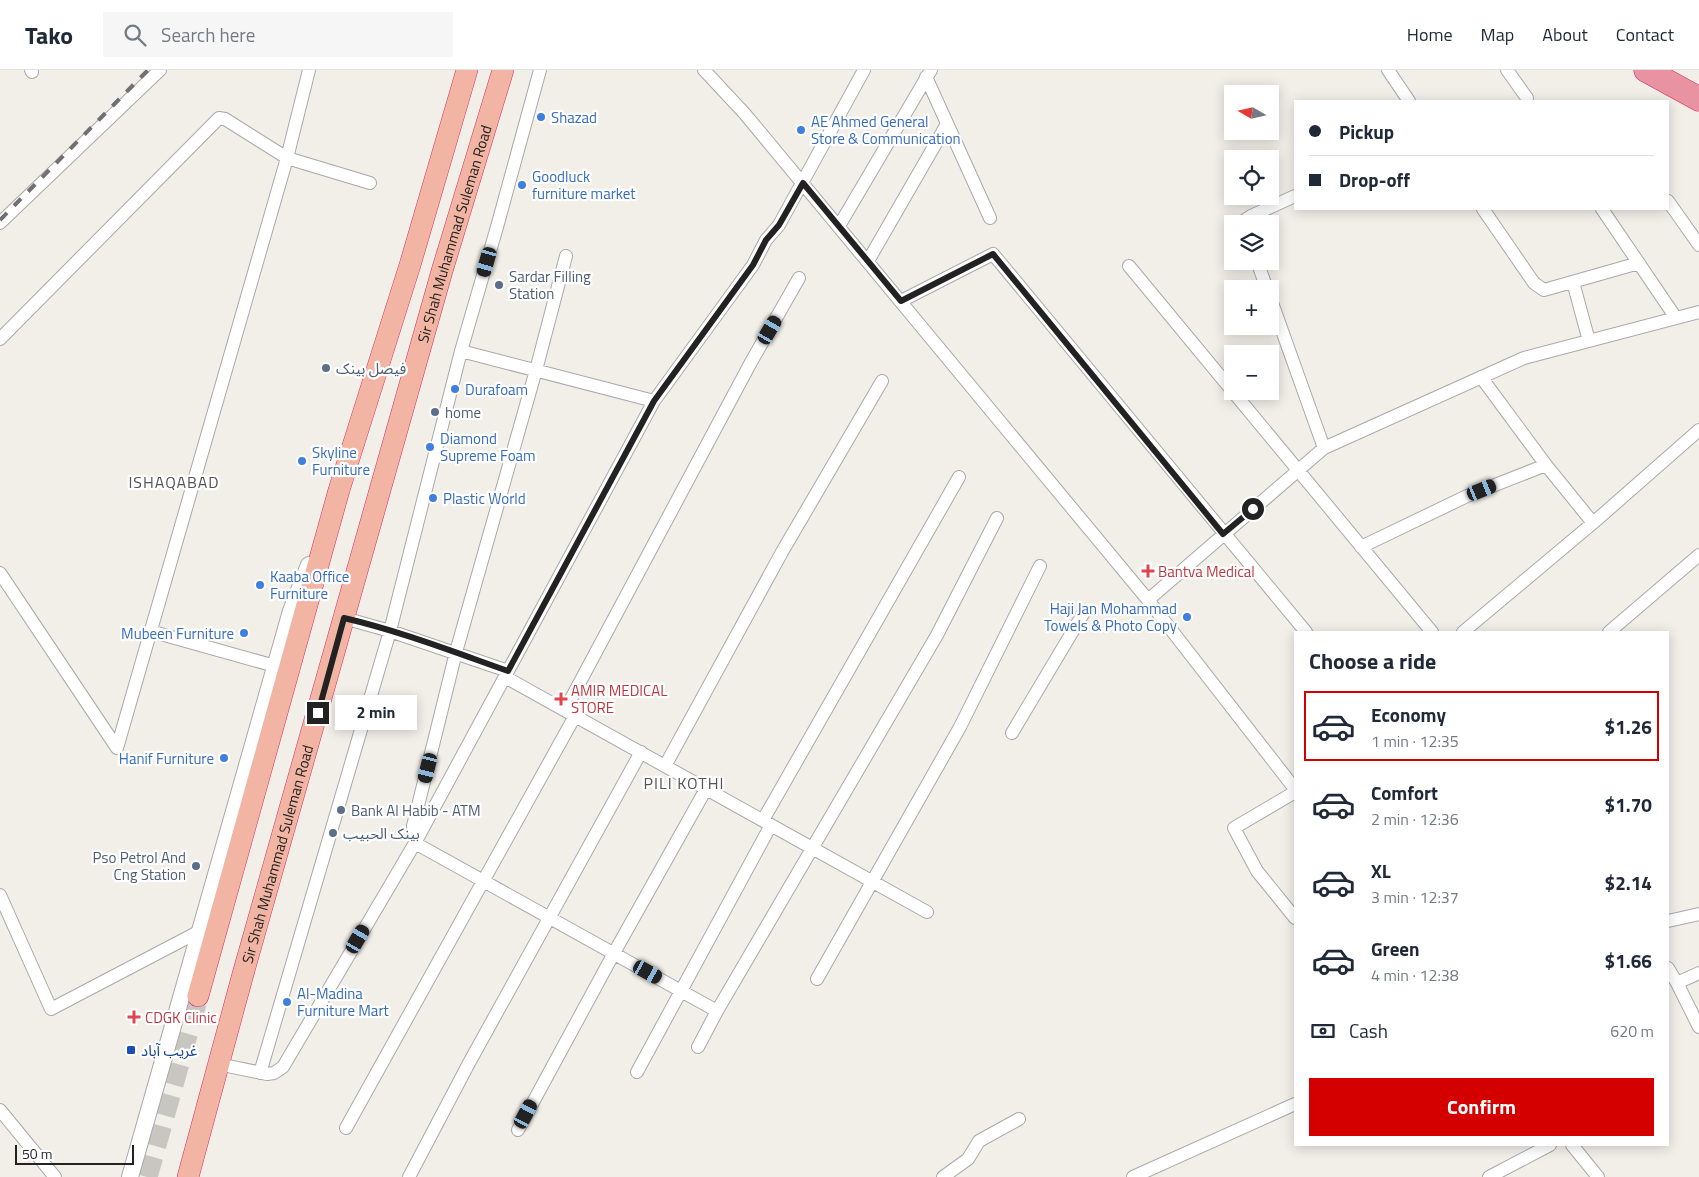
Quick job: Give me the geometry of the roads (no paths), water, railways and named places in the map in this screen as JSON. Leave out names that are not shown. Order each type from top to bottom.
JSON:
[{"type":"highway","points":[[198,996],[339,490],[410,265],[467,70]]},
{"type":"highway","name":"Sir Shah Muhammad Suleman Road","points":[[188,1177],[218,1064],[442,270],[504,70]]},
{"type":"highway","points":[[1646,70],[1699,99]]},
{"type":"street","points":[[0,223],[160,70]]},
{"type":"street","points":[[0,573],[117,748],[287,158],[308,70]]},
{"type":"street","points":[[260,1073],[390,631],[461,351],[540,70]]},
{"type":"street","points":[[704,70],[745,114],[803,183],[1148,600],[1294,788]]},
{"type":"street","points":[[218,1064],[260,1073],[274,1073],[283,1067],[415,843],[654,401],[753,265],[766,240],[779,225],[864,70]]},
{"type":"street","points":[[1388,70],[1408,100]]},
{"type":"street","points":[[1507,70],[1526,100]]},
{"type":"street","points":[[839,226],[928,74]]},
{"type":"street","points":[[928,74],[947,124],[990,218]]},
{"type":"street","points":[[0,339],[219,118],[225,119],[287,158],[370,182]]},
{"type":"street","points":[[868,261],[947,124]]},
{"type":"street","points":[[1253,215],[1294,196]]},
{"type":"street","points":[[1669,203],[1699,245]]},
{"type":"street","points":[[1484,210],[1534,283],[1544,290],[1639,263]]},
{"type":"street","points":[[1603,210],[1676,318]]},
{"type":"street","points":[[901,301],[993,254],[1305,631]]},
{"type":"street","points":[[415,843],[413,826],[456,652],[536,370],[566,256]]},
{"type":"street","points":[[1129,266],[1431,631]]},
{"type":"street","points":[[346,1128],[484,881],[750,364],[799,278]]},
{"type":"street","points":[[1573,282],[1589,340]]},
{"type":"street","points":[[1148,600],[1324,448],[1524,358],[1676,318],[1697,316]]},
{"type":"street","points":[[1279,322],[1324,448]]},
{"type":"street","points":[[461,351],[654,401]]},
{"type":"street","points":[[1481,377],[1546,465],[1593,523]]},
{"type":"street","points":[[665,766],[782,552],[882,381]]},
{"type":"street","points":[[1479,628],[1593,523],[1699,430]]},
{"type":"street","points":[[1361,546],[1467,496],[1546,465]]},
{"type":"street","points":[[637,1072],[767,823],[959,477]]},
{"type":"street","points":[[130,1177],[292,611],[339,490]]},
{"type":"street","points":[[698,1047],[717,1010],[937,635],[997,518]]},
{"type":"street","points":[[1610,631],[1699,554]]},
{"type":"street","points":[[816,978],[960,727],[1040,566]]},
{"type":"street","points":[[1012,733],[1083,614]]},
{"type":"street","points":[[344,618],[456,652],[506,674],[570,713],[927,912]]},
{"type":"street","points":[[150,631],[276,666]]},
{"type":"street","points":[[409,1177],[469,1063],[641,752]]},
{"type":"street","points":[[518,1130],[706,789]]},
{"type":"street","points":[[1294,793],[1234,828],[1257,871],[1294,917]]},
{"type":"street","points":[[415,843],[717,1010]]},
{"type":"street","points":[[0,895],[51,1009],[200,931]]},
{"type":"street","points":[[1669,921],[1699,914]]},
{"type":"street","points":[[1669,970],[1698,1022]]},
{"type":"street","points":[[1677,982],[1699,973]]},
{"type":"street","points":[[1133,1177],[1294,1104]]},
{"type":"street","points":[[0,1110],[55,1177]]},
{"type":"street","points":[[943,1177],[968,1159],[978,1141],[1019,1118]]},
{"type":"street","points":[[1489,1177],[1548,1146]]},
{"type":"street","points":[[1573,1146],[1598,1177]]},
{"type":"tunnel","points":[[147,1177],[198,996]]},
{"type":"railway","points":[[0,220],[148,70]]},
{"type":"place","name":"Shazad","points":[[541,117]]},
{"type":"place","name":"AE Ahmed General Store & Communication","points":[[801,130]]},
{"type":"place","name":"Goodluck furniture market","points":[[522,185]]},
{"type":"place","name":"Sardar Filling Station","points":[[499,285]]},
{"type":"place","name":"فیصل بینک","points":[[326,368]]},
{"type":"place","name":"Durafoam","points":[[455,389]]},
{"type":"place","name":"home","points":[[435,412]]},
{"type":"place","name":"Diamond Supreme Foam","points":[[430,447]]},
{"type":"place","name":"Skyline Furniture","points":[[302,461]]},
{"type":"place","name":"Plastic World","points":[[433,498]]},
{"type":"place","name":"Bantva Medical","points":[[1148,571]]},
{"type":"place","name":"Kaaba Office Furniture","points":[[260,585]]},
{"type":"place","name":"Haji Jan Mohammad Towels & Photo Copy","points":[[1187,617]]},
{"type":"place","name":"Mubeen Furniture","points":[[244,633]]},
{"type":"place","name":"AMIR MEDICAL STORE","points":[[561,699]]},
{"type":"place","name":"Hanif Furniture","points":[[224,758]]},
{"type":"place","name":"Bank Al Habib - ATM","points":[[341,810]]},
{"type":"place","name":"بينک الحبيب","points":[[333,833]]},
{"type":"place","name":"Pso Petrol And Cng Station","points":[[196,866]]},
{"type":"place","name":"Al-Madina Furniture Mart","points":[[287,1002]]},
{"type":"place","name":"CDGK Clinic","points":[[134,1017]]},
{"type":"place","name":"غریب آباد","points":[[131,1050]]},
{"type":"district","name":"ISHAQABAD","points":[[174,482]]},
{"type":"district","name":"PILI KOTHI","points":[[684,783]]}]
